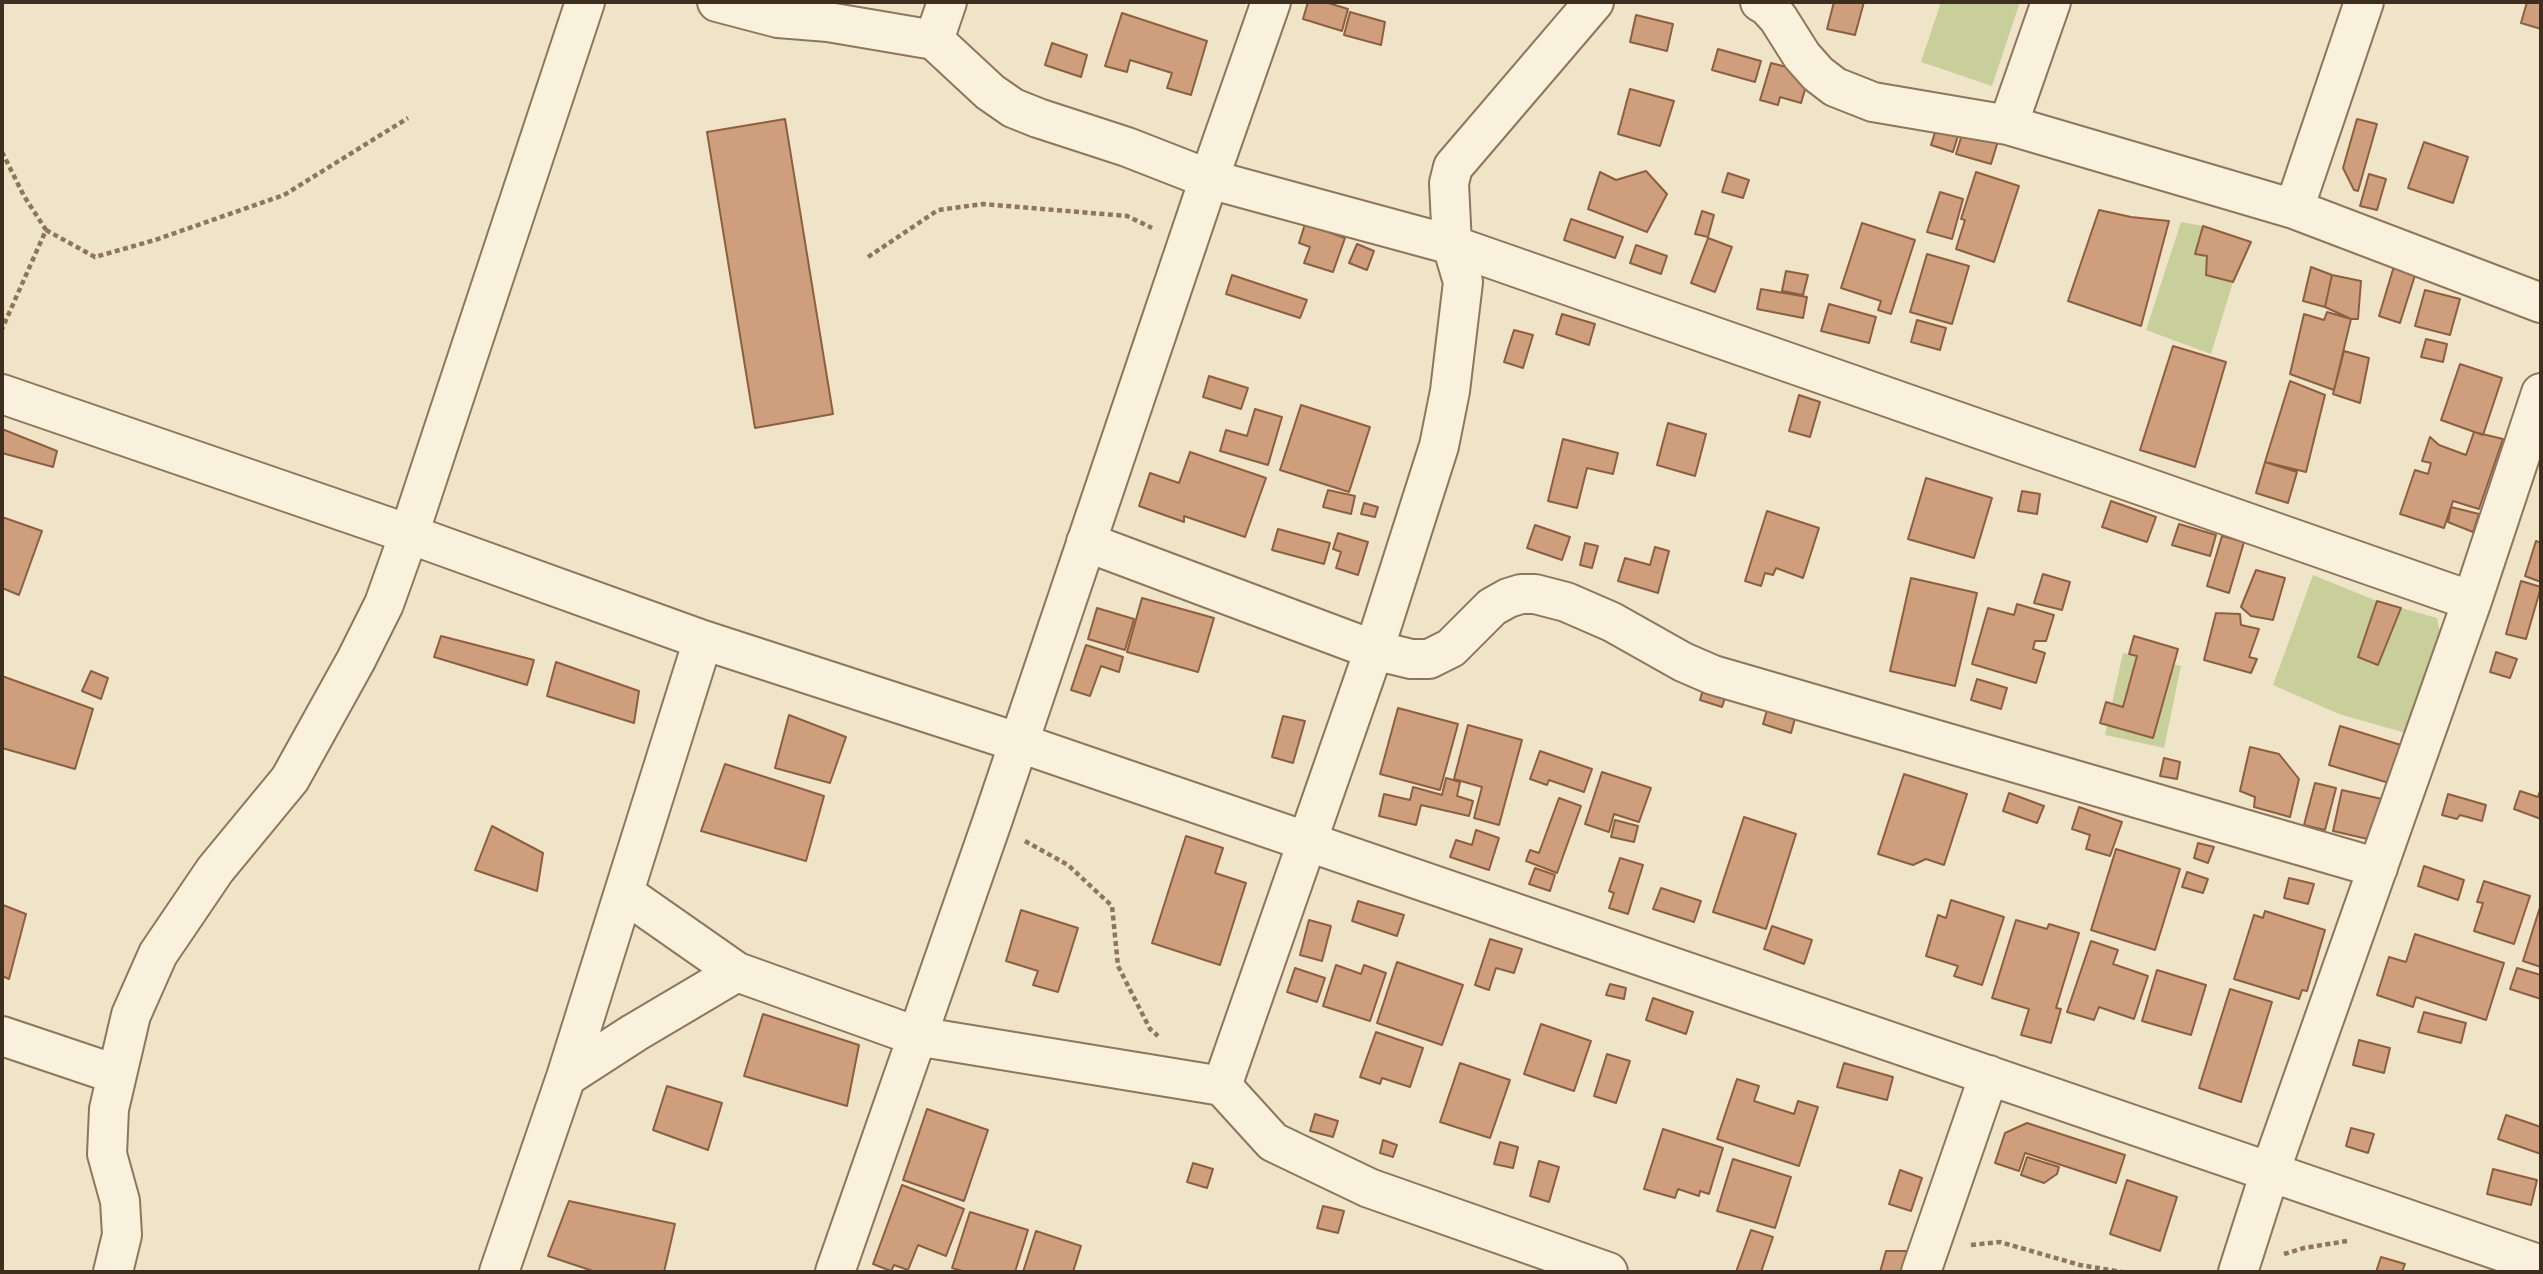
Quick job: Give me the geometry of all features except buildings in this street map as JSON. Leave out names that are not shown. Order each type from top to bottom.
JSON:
[{"type":"street","points":[[113,1272],[122,1236],[120,1201],[107,1154],[108,1109],[131,1015],[158,954],[215,870],[290,779],[356,660],[383,604],[410,534],[585,2]]},
{"type":"street","points":[[718,2],[778,18],[828,22],[934,40],[990,92],[1013,108],[1127,147],[1209,179],[1452,245],[2472,601]]},
{"type":"street","points":[[934,40],[947,2]]},
{"type":"street","points":[[835,1272],[992,822],[1017,742],[1271,2]]},
{"type":"street","points":[[1222,1086],[1374,650],[1439,446],[1450,391],[1463,282],[1452,245],[1449,183],[1453,167],[1594,2]]},
{"type":"street","points":[[1760,2],[1778,18],[1802,56],[1818,74],[1835,87],[1873,102],[2008,125],[2294,209],[2541,303]]},
{"type":"street","points":[[2008,125],[2051,2]]},
{"type":"street","points":[[2294,209],[2364,2]]},
{"type":"street","points":[[2239,1270],[2270,1172],[2472,601],[2541,393]]},
{"type":"street","points":[[2,394],[410,534],[703,640],[1017,742],[2541,1265]]},
{"type":"street","points":[[1086,542],[1374,650],[1411,659],[1429,659],[1451,648],[1492,607],[1521,594],[1535,594],[1566,603],[1612,622],[1663,652],[1713,675],[2378,868]]},
{"type":"street","points":[[499,1272],[566,1077],[703,640]]},
{"type":"street","points":[[624,893],[737,972],[916,1037],[1222,1086],[1273,1142],[1369,1188],[1595,1270]]},
{"type":"street","points":[[566,1077],[634,1032],[737,972]]},
{"type":"street","points":[[2,1036],[116,1074]]},
{"type":"street","points":[[1925,1261],[1989,1075]]},
{"type":"path","points":[[2,152],[24,196],[47,230],[96,257],[155,240],[284,195],[408,118]]},
{"type":"path","points":[[868,257],[938,210],[983,204],[1127,216],[1167,236],[1184,255]]},
{"type":"path","points":[[2,329],[47,230]]},
{"type":"path","points":[[992,822],[1068,865],[1112,906],[1118,966],[1150,1029],[1161,1038]]},
{"type":"path","points":[[2239,1270],[2304,1248],[2357,1240]]},
{"type":"path","points":[[1925,1261],[2000,1242],[2080,1265],[2122,1272]]},
{"type":"green space","points":[[1941,2],[2020,2],[1992,86],[1921,62]]},
{"type":"green space","points":[[2181,222],[2203,226],[2195,254],[2207,256],[2206,275],[2233,282],[2211,354],[2146,330]]},
{"type":"green space","points":[[2313,575],[2377,601],[2437,618],[2442,643],[2409,734],[2339,714],[2273,685]]},
{"type":"green space","points":[[2123,653],[2181,666],[2164,748],[2105,735]]}]
